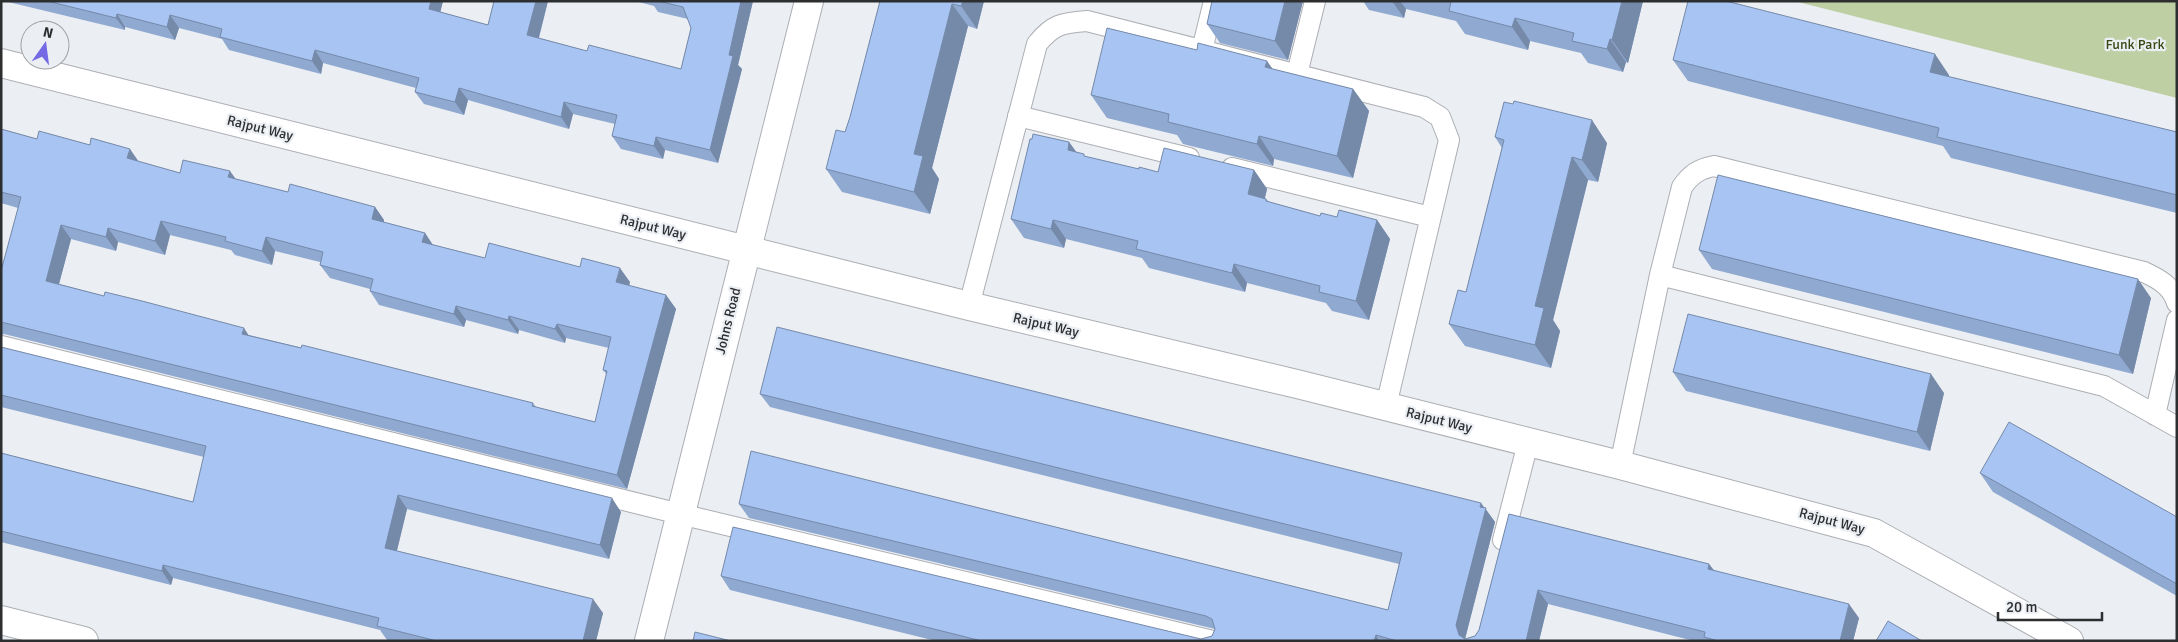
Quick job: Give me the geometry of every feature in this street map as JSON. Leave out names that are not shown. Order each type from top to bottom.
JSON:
[{"type":"street","name":"Johns Road","points":[[649,641],[809,1]]},
{"type":"street","name":"Rajput Way","points":[[1,63],[969,306],[1386,406],[1620,465],[1874,533],[2069,641]]},
{"type":"street","points":[[1,620],[56,637],[84,641]]},
{"type":"lane","points":[[1202,50],[1214,1]]},
{"type":"lane","points":[[1297,74],[1315,1]]},
{"type":"lane","points":[[969,306],[1038,44],[1047,32],[1063,23],[1086,21],[1424,107],[1440,117],[1448,140],[1386,406]]},
{"type":"lane","points":[[1018,116],[1430,217]]},
{"type":"lane","points":[[1620,465],[1660,275],[1682,187],[1689,177],[1700,169],[1714,166],[2144,272],[2161,280],[2174,294],[2177,302]]},
{"type":"lane","points":[[1660,275],[2104,386],[2177,427]]},
{"type":"lane","points":[[2155,415],[2177,320]]},
{"type":"lane","points":[[1,346],[680,514],[1213,641]]},
{"type":"lane","points":[[1499,557],[1528,443]]},
{"type":"green space","name":"Funk Park","points":[[1794,1],[2177,1],[2177,98]]},
{"type":"building","points":[[47,1],[431,1],[429,9],[488,25],[494,1],[536,1],[527,35],[587,51],[589,45],[681,69],[691,28],[683,7],[658,1],[741,1],[729,55],[733,56],[710,150],[656,137],[654,146],[612,136],[617,115],[564,102],[561,117],[459,88],[455,102],[415,92],[419,78],[315,50],[312,61],[220,37],[222,29],[170,15],[167,27],[117,14],[116,18]]},
{"type":"building","points":[[880,1],[963,1],[961,6],[952,4],[914,154],[923,156],[914,192],[826,169],[836,130],[845,132],[850,117]]},
{"type":"building","points":[[1212,1],[1285,1],[1275,41],[1207,24]]},
{"type":"building","points":[[1450,1],[1622,1],[1612,40],[1610,39],[1607,49],[1572,41],[1574,33],[1515,18],[1512,27],[1449,11]]},
{"type":"building","points":[[1688,1],[1726,1],[1935,54],[1930,72],[2177,132],[2177,195],[1937,137],[1939,128],[1673,60]]},
{"type":"building","points":[[1107,28],[1197,50],[1198,43],[1267,61],[1265,67],[1353,89],[1337,156],[1259,136],[1257,144],[1168,122],[1169,114],[1091,95]]},
{"type":"building","points":[[1514,101],[1592,120],[1582,160],[1572,157],[1535,306],[1544,308],[1535,345],[1449,324],[1458,290],[1466,292],[1504,140],[1495,137],[1504,102],[1513,104]]},
{"type":"building","points":[[1,129],[37,139],[39,131],[90,145],[91,138],[130,149],[127,158],[180,173],[183,160],[230,171],[228,177],[288,192],[290,184],[375,207],[372,219],[425,233],[422,242],[485,258],[489,243],[580,267],[582,258],[620,268],[616,282],[666,295],[617,475],[1,322],[1,271],[21,197],[1,192]],"holes":[[[161,221],[226,237],[225,241],[262,251],[266,237],[323,252],[320,265],[373,279],[370,291],[454,314],[456,306],[508,320],[509,316],[555,329],[557,324],[611,337],[603,370],[607,371],[595,422],[532,406],[533,403],[302,345],[301,348],[242,334],[244,328],[142,301],[105,292],[104,296],[46,281],[61,225],[106,237],[108,228],[155,241]]]},
{"type":"building","points":[[1033,134],[1069,142],[1068,150],[1084,154],[1084,156],[1139,169],[1139,167],[1158,172],[1164,148],[1254,170],[1248,194],[1320,216],[1321,213],[1337,217],[1339,210],[1377,220],[1356,301],[1319,292],[1320,286],[1234,264],[1232,273],[1136,249],[1138,241],[1053,220],[1051,229],[1011,219],[1030,139],[1032,139]]},
{"type":"building","points":[[1718,175],[2138,279],[2119,355],[1699,250]]},
{"type":"building","points":[[1688,314],[1931,374],[1917,432],[1673,372]]},
{"type":"building","points":[[777,327],[1481,503],[1480,507],[1486,508],[1456,625],[1459,635],[1465,639],[1475,636],[1479,630],[1509,514],[1709,564],[1708,569],[1849,604],[1840,641],[1718,641],[1704,637],[1705,632],[1538,590],[1526,641],[1397,641],[1376,635],[1374,641],[982,641],[721,576],[733,527],[1201,639],[1212,636],[1215,629],[1212,619],[1206,616],[739,504],[751,451],[1388,610],[1402,553],[760,394]]},
{"type":"building","points":[[1,347],[612,498],[600,545],[398,495],[385,548],[593,599],[583,641],[437,641],[377,626],[379,618],[163,565],[162,571],[1,531],[1,453],[193,502],[206,446],[1,395]]},
{"type":"building","points":[[2009,422],[2177,517],[2177,584],[1980,473]]},
{"type":"building","points":[[1888,621],[1922,641],[1876,641]]},
{"type":"building","points":[[695,632],[731,641],[693,641]]}]
